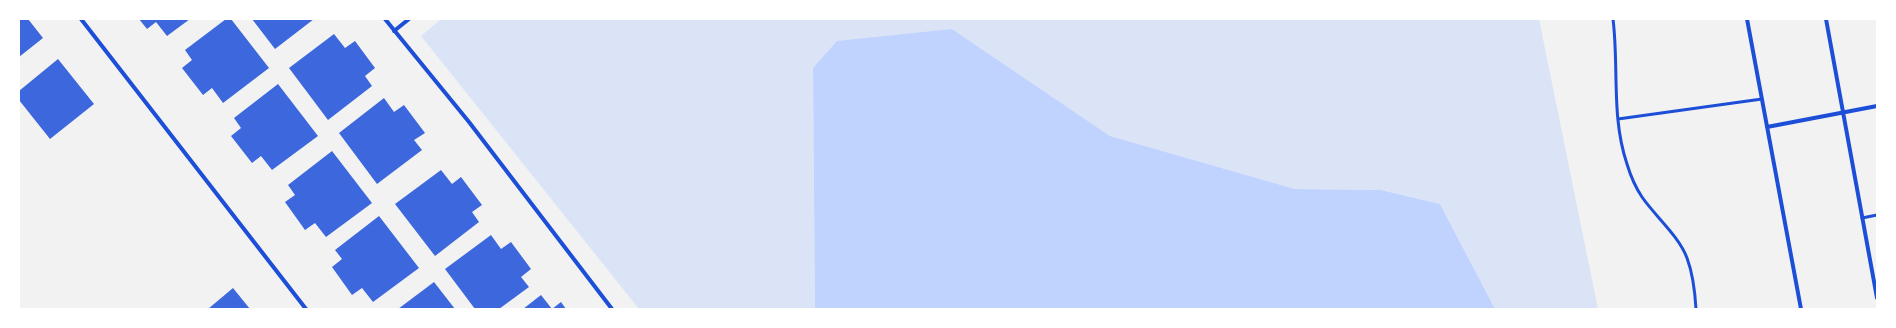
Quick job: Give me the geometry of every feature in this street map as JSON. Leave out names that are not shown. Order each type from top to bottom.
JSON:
[{"type":"street","points":[[81,19],[306,309]]},
{"type":"street","points":[[385,19],[469,122],[612,309]]},
{"type":"street","points":[[394,31],[409,19]]},
{"type":"street","points":[[1747,19],[1801,309]]},
{"type":"street","points":[[1826,19],[1877,298]]},
{"type":"street","points":[[1767,127],[1877,106]]},
{"type":"lane","points":[[1613,19],[1616,43],[1618,119],[1627,164],[1642,197],[1667,226],[1687,257],[1695,292],[1696,309]]},
{"type":"lane","points":[[1618,119],[1762,99]]},
{"type":"lane","points":[[1862,218],[1877,215]]},
{"type":"shaded area","points":[[441,19],[1539,19],[1598,309],[1495,309],[1440,204],[1381,190],[1295,189],[1110,136],[952,29],[813,68],[815,309],[639,309],[421,36]]},
{"type":"water","points":[[952,29],[1110,136],[1295,189],[1381,190],[1440,204],[1495,309],[815,309],[813,68],[837,41]]},
{"type":"building","points":[[19,19],[28,19],[43,38],[19,57]]},
{"type":"building","points":[[139,19],[190,19],[167,36],[156,22],[147,29]]},
{"type":"building","points":[[226,19],[231,19],[269,68],[223,103],[212,88],[203,95],[182,68],[192,60],[185,50]]},
{"type":"building","points":[[252,19],[314,19],[275,49]]},
{"type":"building","points":[[334,34],[345,48],[355,41],[375,68],[365,76],[372,86],[328,120],[289,68]]},
{"type":"building","points":[[58,59],[94,104],[50,139],[19,100],[19,91]]},
{"type":"building","points":[[278,84],[318,136],[272,170],[261,156],[252,163],[231,136],[241,128],[234,118]]},
{"type":"building","points":[[384,98],[394,112],[404,105],[425,133],[414,140],[422,150],[377,184],[339,133]]},
{"type":"building","points":[[332,151],[372,203],[326,237],[315,223],[305,230],[285,202],[295,195],[288,185]]},
{"type":"building","points":[[441,170],[452,184],[461,177],[482,205],[472,212],[479,222],[435,256],[395,204]]},
{"type":"building","points":[[379,216],[419,268],[373,302],[362,288],[352,295],[332,267],[342,259],[335,250]]},
{"type":"building","points":[[491,235],[501,249],[511,242],[531,269],[521,277],[529,287],[499,309],[475,309],[445,269]]},
{"type":"building","points":[[434,282],[455,309],[398,309]]},
{"type":"building","points":[[233,288],[250,309],[208,309]]},
{"type":"building","points":[[541,295],[552,309],[523,309]]},
{"type":"building","points":[[561,302],[566,309],[552,309]]}]
